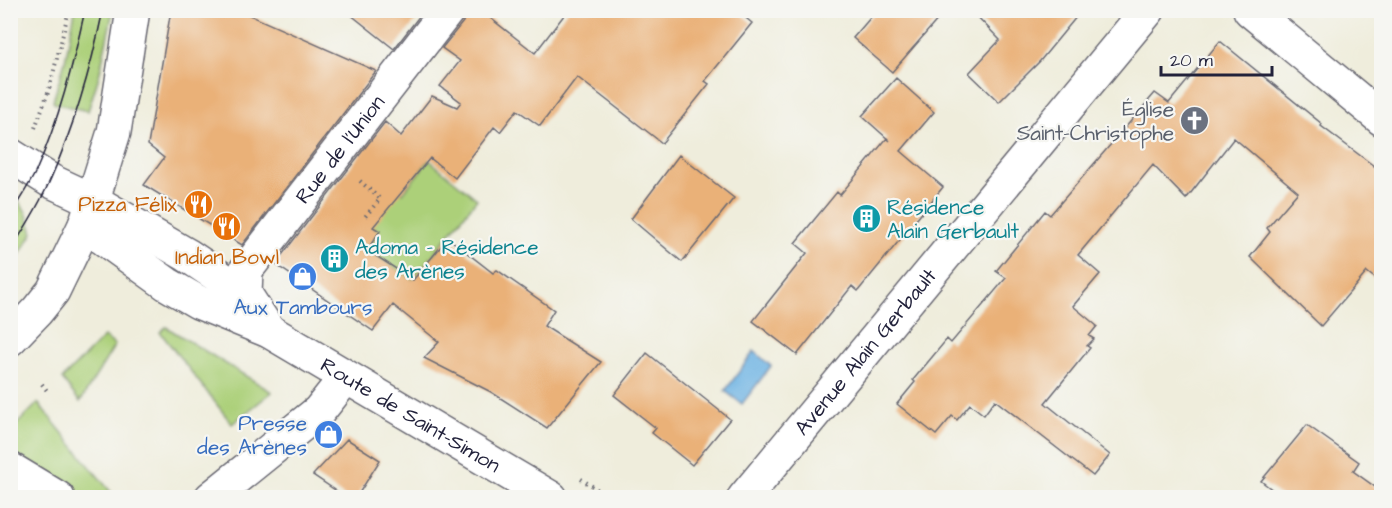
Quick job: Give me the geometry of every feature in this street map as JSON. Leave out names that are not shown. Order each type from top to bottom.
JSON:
[{"type":"street","points":[[10,339],[53,291],[89,213],[114,132],[133,10]]},
{"type":"street","name":"Rue de l'Union","points":[[245,294],[246,270],[448,10]]},
{"type":"street","name":"Avenue Alain Gerbault","points":[[744,498],[1148,10]]},
{"type":"street","points":[[1250,10],[1382,119]]},
{"type":"street","points":[[16,158],[51,181],[89,213]]},
{"type":"street","name":"Route de Saint-Simon","points":[[89,213],[216,273],[245,294],[269,331]]},
{"type":"street","name":"Route de Saint-Simon","points":[[89,213],[167,284],[198,302],[269,331],[551,498]]},
{"type":"street","points":[[211,498],[319,411],[346,377]]},
{"type":"street","points":[[10,468],[58,498]]},
{"type":"path","points":[[16,158],[50,90],[69,10]]},
{"type":"path","points":[[356,178],[380,199],[363,219]]},
{"type":"path","points":[[42,384],[48,392]]},
{"type":"green space","points":[[75,11],[113,11],[99,76],[88,111],[53,101],[65,61]]},
{"type":"green space","points":[[360,158],[403,193],[429,160],[477,199],[413,280],[367,250],[379,231],[330,197]]},
{"type":"green space","points":[[13,193],[26,212],[33,233],[19,255],[11,250],[10,197]]},
{"type":"green space","points":[[166,327],[272,392],[232,424],[160,332]]},
{"type":"green space","points":[[104,337],[115,345],[80,402],[62,379]]},
{"type":"green space","points":[[38,403],[115,497],[76,497],[11,459],[11,430]]},
{"type":"water","points":[[754,351],[771,366],[742,404],[725,391]]},
{"type":"building","points":[[171,10],[238,10],[376,71],[242,245],[144,185],[164,158],[148,145]]},
{"type":"building","points":[[345,10],[424,10],[394,49]]},
{"type":"building","points":[[466,10],[480,10],[535,53],[568,10],[736,10],[752,23],[705,81],[709,84],[662,143],[577,77],[540,126],[517,110],[500,132],[494,127],[455,178],[430,158],[373,227],[380,231],[367,250],[413,280],[448,238],[493,273],[497,270],[554,310],[544,326],[601,362],[547,428],[491,392],[424,358],[439,342],[393,305],[373,331],[275,264],[385,122],[401,136],[432,96],[457,107],[461,102],[440,86],[460,61],[442,48],[463,22]]},
{"type":"building","points":[[877,10],[946,10],[892,72],[853,38]]},
{"type":"building","points":[[971,10],[1082,10],[1040,61],[999,102],[969,73],[1000,40]]},
{"type":"building","points":[[1220,41],[1322,124],[1321,126],[1382,172],[1382,284],[1367,272],[1321,326],[1250,257],[1270,232],[1267,228],[1298,192],[1234,138],[1186,199],[1153,165],[1078,255],[1100,274],[1073,306],[1097,326],[1089,336],[1094,339],[1087,346],[1090,348],[1045,403],[1110,455],[1093,476],[995,400],[984,415],[970,404],[957,420],[952,416],[936,435],[897,404],[915,382],[913,380],[947,339],[951,343],[1006,278],[996,271],[1045,211],[1050,215],[1155,93],[1169,103]]},
{"type":"building","points":[[896,78],[934,112],[901,151],[943,187],[858,291],[852,286],[797,355],[753,321],[807,253],[795,243],[837,192],[840,195],[887,138],[862,116]]},
{"type":"building","points":[[679,155],[734,198],[682,262],[631,219]]},
{"type":"building","points":[[647,353],[730,419],[692,465],[652,433],[656,428],[614,395]]},
{"type":"building","points":[[1307,425],[1359,462],[1353,471],[1382,492],[1382,498],[1283,498],[1261,481]]},
{"type":"building","points":[[347,439],[380,460],[356,498],[347,498],[313,475]]},
{"type":"tram line","points":[[10,215],[33,177],[52,132],[85,10]]},
{"type":"tram line","points":[[10,251],[42,197],[68,137],[88,74],[103,10]]},
{"type":"place","name":"Église Saint-Christophe","points":[[1195,121]]},
{"type":"place","name":"Pizza Félix","points":[[198,204]]},
{"type":"place","name":"Résidence Alain Gerbault","points":[[866,219]]},
{"type":"place","name":"Indian Bowl","points":[[227,226]]},
{"type":"place","name":"Adoma - Résidence des Arènes","points":[[334,259]]},
{"type":"place","name":"Aux Tambours","points":[[303,276]]},
{"type":"place","name":"Presse des Arènes","points":[[328,435]]}]
